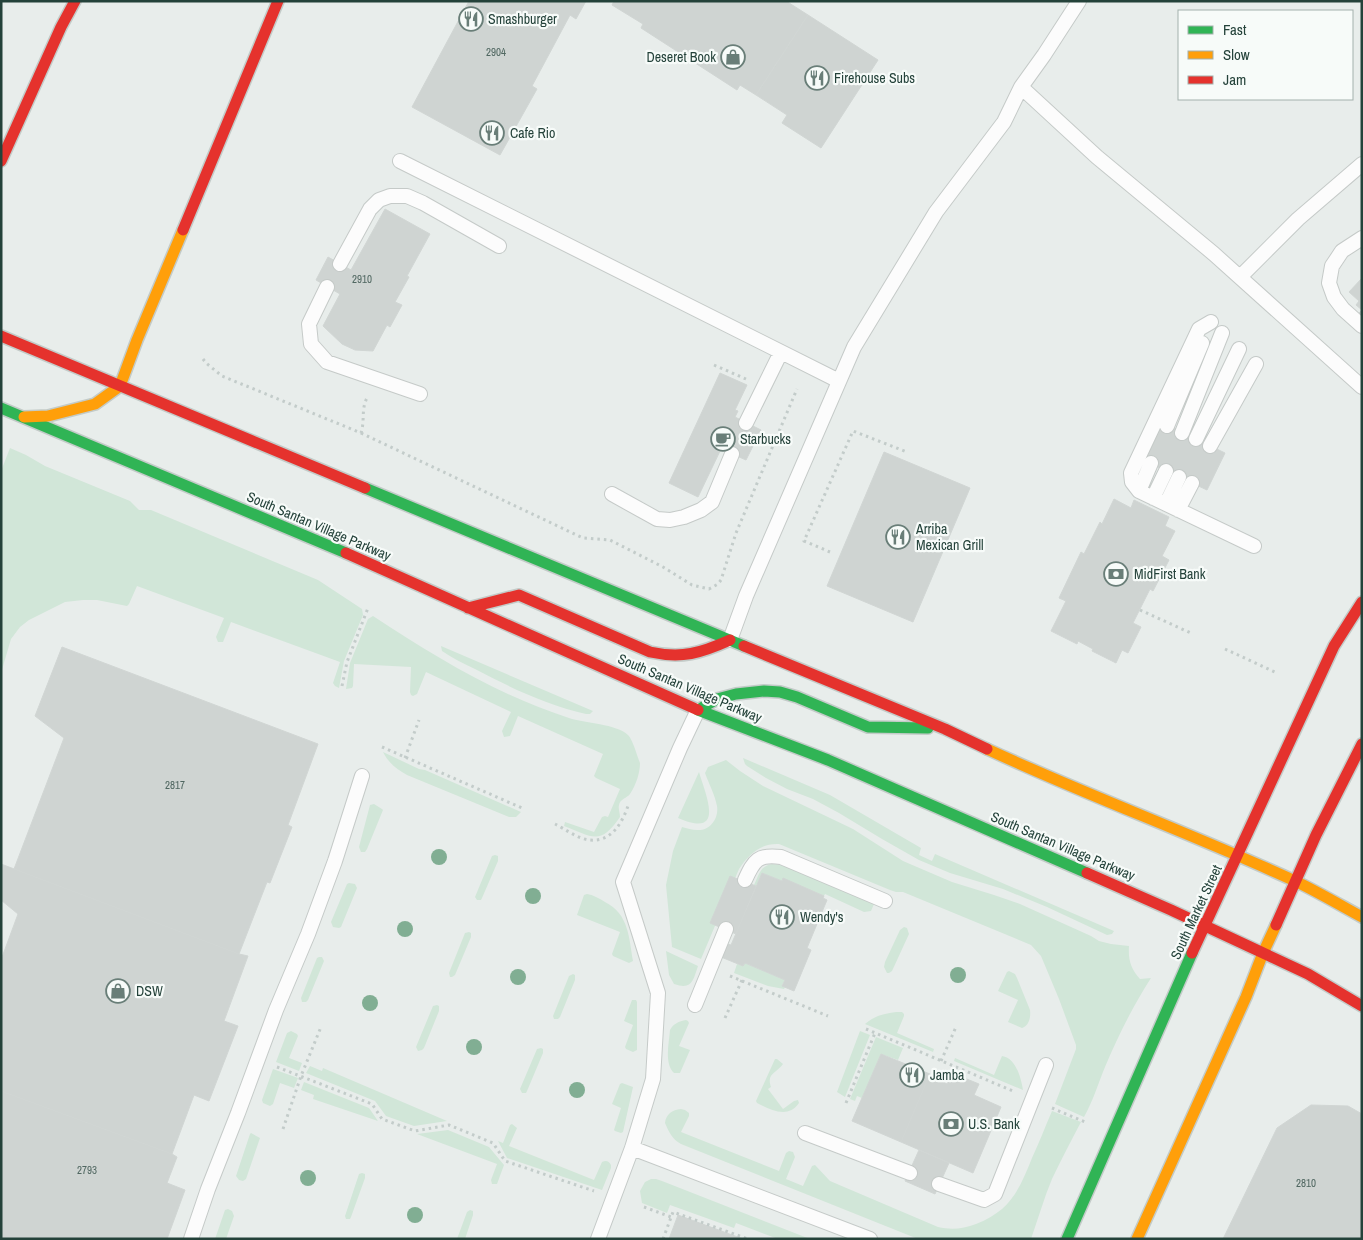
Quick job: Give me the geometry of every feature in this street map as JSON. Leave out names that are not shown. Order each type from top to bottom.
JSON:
[{"type":"main road","points":[[1,161],[61,27],[75,1]]},
{"type":"main road","points":[[24,417],[48,416],[95,404],[120,386],[136,340],[278,1]]},
{"type":"main road","points":[[1,336],[945,729],[1017,763],[1296,882],[1362,917]]},
{"type":"main road","name":"South Santan Village Parkway","points":[[1,408],[331,546],[698,710],[828,760],[1171,910],[1308,974],[1362,1006]]},
{"type":"main road","points":[[468,608],[519,595],[650,652],[664,655],[693,654],[730,640]]},
{"type":"main road","name":"South Market Street","points":[[1067,1239],[1204,926],[1238,856],[1286,748],[1334,646],[1362,602]]},
{"type":"main road","points":[[698,710],[717,699],[736,694],[764,691],[780,692],[797,697],[868,727],[945,729]]},
{"type":"main road","points":[[1137,1239],[1246,997],[1263,953],[1316,835],[1362,744]]},
{"type":"lane","points":[[730,640],[746,596],[854,347],[936,212],[1004,122],[1021,87],[1079,1]]},
{"type":"lane","points":[[1021,87],[1097,156],[1214,254],[1362,387]]},
{"type":"lane","points":[[400,161],[839,381]]},
{"type":"lane","points":[[1240,277],[1298,219],[1362,164]]},
{"type":"lane","points":[[340,264],[370,209],[379,200],[390,196],[406,196],[423,203],[499,246]]},
{"type":"lane","points":[[1362,238],[1342,251],[1332,266],[1329,284],[1334,296],[1343,309],[1362,326]]},
{"type":"lane","points":[[327,287],[309,324],[311,344],[327,362],[420,394]]},
{"type":"lane","points":[[1167,426],[1211,322],[1199,328],[1131,474],[1132,482],[1139,491],[1254,546]]},
{"type":"lane","points":[[1182,433],[1222,333]]},
{"type":"lane","points":[[1196,439],[1239,349]]},
{"type":"lane","points":[[746,423],[781,352]]},
{"type":"lane","points":[[1210,446],[1256,364]]},
{"type":"lane","points":[[612,494],[657,519],[670,520],[684,517],[702,510],[712,502],[732,454]]},
{"type":"lane","points":[[1139,491],[1151,463]]},
{"type":"lane","points":[[1153,498],[1166,471]]},
{"type":"lane","points":[[1172,507],[1179,477]]},
{"type":"lane","points":[[1172,507],[1192,483]]},
{"type":"lane","points":[[598,1239],[632,1148],[652,1079],[658,994],[623,882],[698,710]]},
{"type":"lane","points":[[191,1239],[276,1010],[332,870],[362,776]]},
{"type":"lane","points":[[745,880],[750,869],[761,858],[769,856],[781,857],[885,901]]},
{"type":"lane","points":[[695,1005],[726,929]]},
{"type":"lane","points":[[939,1184],[984,1200],[995,1194],[1046,1065]]},
{"type":"lane","points":[[805,1133],[910,1173]]},
{"type":"lane","points":[[632,1148],[870,1239]]},
{"type":"path","points":[[203,359],[222,376],[361,433],[583,538],[610,540],[663,567],[692,585],[709,589],[721,580],[736,533],[798,389]]},
{"type":"path","points":[[714,365],[747,380]]},
{"type":"path","points":[[361,433],[364,426],[364,404],[368,396]]},
{"type":"path","points":[[830,552],[804,541],[853,431],[908,452]]},
{"type":"path","points":[[342,686],[347,662],[368,608]]},
{"type":"path","points":[[1140,610],[1193,634]]},
{"type":"path","points":[[1225,649],[1277,673]]},
{"type":"path","points":[[405,758],[419,720]]},
{"type":"path","points":[[382,747],[522,808]]},
{"type":"path","points":[[555,824],[582,838],[590,840],[603,839],[613,833],[624,818],[629,803]]},
{"type":"path","points":[[724,973],[828,1016]]},
{"type":"path","points":[[725,1018],[742,980]]},
{"type":"path","points":[[941,1061],[956,1026]]},
{"type":"path","points":[[284,1129],[300,1076],[321,1027]]},
{"type":"path","points":[[866,1029],[1021,1094]]},
{"type":"path","points":[[846,1103],[875,1033]]},
{"type":"path","points":[[276,1067],[372,1104],[382,1119],[415,1131],[449,1125],[493,1143],[505,1161],[597,1192]]},
{"type":"path","points":[[1052,1108],[1085,1122]]},
{"type":"path","points":[[644,1208],[671,1217]]},
{"type":"path","points":[[664,1239],[673,1212],[748,1239]]},
{"type":"green space","points":[[10,448],[45,466],[130,501],[139,510],[151,510],[318,580],[362,609],[363,615],[344,661],[339,688],[333,683],[340,662],[231,622],[223,642],[218,642],[216,637],[224,618],[137,586],[127,606],[97,600],[65,602],[29,620],[20,627],[11,639],[1,673],[1,471]]},
{"type":"green space","points":[[373,616],[468,674],[517,698],[575,720],[616,728],[628,735],[640,763],[639,771],[632,790],[620,803],[620,817],[613,826],[601,835],[589,836],[564,826],[565,822],[594,832],[602,817],[608,817],[620,789],[594,776],[603,754],[518,716],[510,736],[504,737],[502,731],[511,712],[426,672],[417,694],[413,696],[410,692],[411,667],[354,664],[353,686],[346,689],[350,663],[368,619]]},
{"type":"green space","points":[[441,646],[593,711],[590,714],[586,714],[557,706],[529,695],[454,658],[442,651]]},
{"type":"green space","points":[[383,752],[521,812],[516,817],[509,817],[407,775],[393,765]]},
{"type":"green space","points":[[743,758],[830,795],[921,848],[919,855],[932,861],[935,854],[1114,931],[1112,934],[1107,935],[1003,889],[950,873],[919,860],[813,799],[766,778],[747,766]]},
{"type":"green space","points":[[726,760],[763,786],[853,829],[903,861],[952,882],[1020,904],[1099,941],[1129,946],[1129,956],[1134,972],[1140,979],[1151,978],[1121,1033],[1084,1117],[1055,1104],[1076,1045],[1041,956],[1031,945],[903,892],[890,890],[779,844],[767,845],[751,854],[739,869],[701,959],[672,947],[666,885],[673,851],[682,827],[702,830],[713,823],[717,815],[717,806],[705,773],[708,767]]},
{"type":"green space","points":[[699,772],[709,812],[708,819],[703,823],[693,823],[678,818]]},
{"type":"green space","points":[[374,804],[383,810],[367,849],[365,852],[361,852],[359,847],[370,805]]},
{"type":"green space","points":[[492,856],[498,856],[498,861],[481,900],[477,900],[475,897]]},
{"type":"green space","points":[[772,864],[787,866],[874,904],[871,911],[864,912],[825,894],[824,896],[783,879],[782,881],[762,873],[756,886],[754,885],[762,869]]},
{"type":"green space","points":[[349,883],[355,884],[357,888],[341,927],[333,927],[331,922]]},
{"type":"green space","points":[[587,894],[600,899],[619,913],[629,935],[633,961],[629,963],[612,954],[620,932],[577,915],[584,895]]},
{"type":"green space","points":[[904,927],[907,928],[909,934],[892,971],[887,973],[884,967],[885,962],[900,930]]},
{"type":"green space","points":[[469,932],[471,937],[455,975],[450,977],[449,973],[465,933]]},
{"type":"green space","points":[[666,951],[698,966],[691,983],[685,986],[674,984],[669,975]]},
{"type":"green space","points":[[319,957],[322,957],[324,961],[308,1000],[302,1002],[301,998]]},
{"type":"green space","points":[[745,963],[785,980],[782,985],[785,987],[784,989],[768,986],[734,973],[737,964],[743,966]]},
{"type":"green space","points":[[1009,971],[1015,974],[1030,1010],[1029,1021],[1022,1028],[1008,1022],[1018,1000],[998,991]]},
{"type":"green space","points":[[575,975],[575,980],[560,1017],[554,1019],[553,1016],[569,976]]},
{"type":"green space","points":[[632,1000],[637,1002],[637,1050],[633,1052],[625,1047],[633,1025],[624,1021]]},
{"type":"green space","points":[[433,1006],[439,1006],[439,1011],[424,1048],[418,1051],[416,1047]]},
{"type":"green space","points":[[896,1012],[904,1014],[897,1033],[934,1049],[933,1052],[865,1024],[879,1016]]},
{"type":"green space","points":[[686,1020],[689,1023],[679,1046],[690,1050],[680,1073],[674,1073],[668,1059],[670,1030],[676,1023]]},
{"type":"green space","points":[[291,1031],[298,1036],[289,1058],[302,1063],[299,1071],[276,1062],[287,1033]]},
{"type":"green space","points":[[860,1031],[870,1035],[845,1097],[837,1092]]},
{"type":"green space","points":[[876,1037],[903,1048],[898,1060],[881,1054],[862,1098],[857,1096],[855,1101],[850,1099]]},
{"type":"green space","points":[[541,1048],[543,1053],[527,1091],[522,1093],[520,1089],[537,1049]]},
{"type":"green space","points":[[1002,1056],[1011,1060],[1014,1064],[1023,1090],[954,1061],[955,1058],[994,1075]]},
{"type":"green space","points":[[775,1059],[783,1064],[771,1076],[771,1087],[768,1089],[783,1109],[798,1100],[799,1103],[790,1111],[779,1112],[756,1101]]},
{"type":"green space","points":[[310,1066],[322,1071],[323,1068],[447,1121],[414,1126],[386,1116],[375,1101],[306,1073]]},
{"type":"green space","points":[[273,1069],[298,1078],[294,1088],[280,1083],[273,1104],[270,1106],[263,1103],[262,1100]]},
{"type":"green space","points":[[304,1082],[369,1108],[378,1121],[313,1099],[314,1095],[301,1090]]},
{"type":"green space","points":[[622,1083],[633,1087],[623,1132],[621,1133],[614,1130],[621,1108],[612,1104]]},
{"type":"green space","points":[[681,1109],[689,1113],[689,1116],[681,1132],[779,1171],[786,1153],[789,1151],[793,1152],[795,1157],[786,1179],[803,1186],[812,1166],[815,1165],[830,1181],[938,1227],[952,1229],[971,1226],[988,1218],[998,1212],[1012,1198],[1023,1180],[1052,1111],[1081,1122],[1052,1179],[1031,1239],[918,1239],[681,1144],[673,1138],[665,1123],[670,1113]]},
{"type":"green space","points":[[512,1124],[517,1128],[509,1146],[594,1180],[602,1162],[608,1162],[611,1168],[602,1190],[507,1158],[498,1141],[503,1143]]},
{"type":"green space","points":[[448,1130],[489,1147],[504,1165],[497,1184],[492,1184],[491,1180],[497,1164],[417,1134]]},
{"type":"green space","points":[[251,1133],[260,1138],[246,1179],[243,1181],[239,1180],[236,1176]]},
{"type":"green space","points":[[359,1174],[365,1174],[365,1178],[351,1217],[346,1219],[345,1216]]},
{"type":"green space","points":[[651,1179],[662,1181],[810,1239],[778,1239],[736,1223],[734,1228],[670,1205],[667,1213],[642,1203],[640,1191],[645,1182]]},
{"type":"green space","points":[[225,1210],[232,1211],[234,1216],[226,1239],[215,1239]]},
{"type":"green space","points":[[473,1211],[473,1215],[465,1239],[457,1239],[467,1212]]},
{"type":"building","points":[[469,1],[586,1],[576,19],[570,15],[532,86],[537,89],[500,155],[412,107]]},
{"type":"building","name":"Deseret Book","points":[[614,1],[786,1],[808,15],[756,95],[740,85],[737,90],[641,28],[643,24],[612,5]]},
{"type":"building","name":"Firehouse Subs","points":[[808,15],[878,60],[821,148],[782,123],[787,115],[756,95]]},
{"type":"building","points":[[385,209],[430,234],[395,302],[402,305],[390,327],[387,325],[373,351],[355,350],[342,344],[323,326],[340,294],[316,280],[328,257],[351,270]]},
{"type":"building","points":[[1362,278],[1362,310],[1356,305],[1359,301],[1349,292]]},
{"type":"building","name":"Starbucks","points":[[720,373],[747,385],[735,410],[738,411],[735,417],[761,430],[746,460],[721,449],[698,497],[669,483]]},
{"type":"building","points":[[1161,422],[1225,453],[1207,490],[1143,460]]},
{"type":"building","name":"Arriba Mexican Grill","points":[[884,452],[970,488],[913,622],[827,586]]},
{"type":"building","name":"MidFirst Bank","points":[[1114,499],[1131,508],[1134,500],[1169,517],[1165,526],[1175,531],[1162,556],[1169,560],[1153,591],[1150,589],[1133,623],[1141,627],[1128,653],[1122,650],[1116,663],[1092,651],[1093,649],[1078,641],[1077,644],[1051,631],[1066,601],[1059,598],[1081,552],[1084,554]]},
{"type":"building","points":[[62,647],[318,744],[288,825],[292,827],[270,883],[267,882],[239,954],[14,869],[64,738],[35,716]]},
{"type":"building","name":"DSW","points":[[1,864],[248,956],[224,1021],[238,1026],[209,1101],[194,1095],[172,1154],[1,1091],[1,960],[18,914],[1,900]]},
{"type":"building","name":"Wendy's","points":[[762,873],[782,881],[783,878],[824,896],[823,898],[827,900],[807,948],[811,950],[794,991],[782,986],[785,980],[745,963],[743,966],[721,957],[727,944],[731,945]]},
{"type":"building","points":[[730,876],[756,886],[736,934],[710,923]]},
{"type":"building","points":[[881,1054],[930,1074],[901,1142],[852,1121]]},
{"type":"building","name":"U.S. Bank","points":[[952,1073],[979,1084],[974,1095],[1001,1107],[973,1173],[901,1142],[929,1076],[947,1084]]},
{"type":"building","points":[[1,1091],[177,1157],[167,1183],[185,1190],[167,1239],[1,1239]]},
{"type":"building","points":[[1311,1105],[1348,1106],[1362,1114],[1362,1239],[1223,1239],[1277,1128]]},
{"type":"building","points":[[919,1150],[949,1163],[935,1194],[905,1181]]},
{"type":"building","points":[[678,1215],[743,1239],[669,1239]]},
{"type":"traffic: fast","points":[[1,408],[346,553]]},
{"type":"traffic: fast","points":[[365,488],[744,646]]},
{"type":"traffic: fast","points":[[698,710],[717,699],[736,694],[764,691],[780,692],[797,697],[868,727],[928,728]]},
{"type":"traffic: fast","points":[[698,710],[828,760],[1087,873]]},
{"type":"traffic: fast","points":[[1067,1239],[1192,953]]},
{"type":"traffic: slow","points":[[24,417],[48,416],[95,404],[120,386],[183,230]]},
{"type":"traffic: slow","points":[[987,749],[1304,885],[1362,917]]},
{"type":"traffic: slow","points":[[1137,1239],[1246,997],[1276,925]]},
{"type":"traffic: jam","points":[[1,161],[61,27],[75,1]]},
{"type":"traffic: jam","points":[[183,230],[278,1]]},
{"type":"traffic: jam","points":[[1,336],[365,488]]},
{"type":"traffic: jam","points":[[346,553],[698,710]]},
{"type":"traffic: jam","points":[[468,608],[519,595],[650,652],[661,654],[691,654],[730,640]]},
{"type":"traffic: jam","points":[[1192,953],[1334,646],[1362,602]]},
{"type":"traffic: jam","points":[[744,646],[945,729],[987,749]]},
{"type":"traffic: jam","points":[[1276,925],[1316,835],[1362,744]]},
{"type":"traffic: jam","points":[[1087,873],[1308,974],[1362,1006]]},
{"type":"place","name":"Smashburger","points":[[471,19]]},
{"type":"place","name":"Deseret Book","points":[[733,57]]},
{"type":"place","name":"Firehouse Subs","points":[[817,78]]},
{"type":"place","name":"Cafe Rio","points":[[492,133]]},
{"type":"place","name":"Starbucks","points":[[723,439]]},
{"type":"place","name":"Arriba Mexican Grill","points":[[898,537]]},
{"type":"place","name":"MidFirst Bank","points":[[1116,574]]},
{"type":"place","name":"Wendy's","points":[[782,917]]},
{"type":"place","name":"DSW","points":[[118,991]]},
{"type":"place","name":"Jamba","points":[[912,1075]]},
{"type":"place","name":"U.S. Bank","points":[[951,1124]]}]
